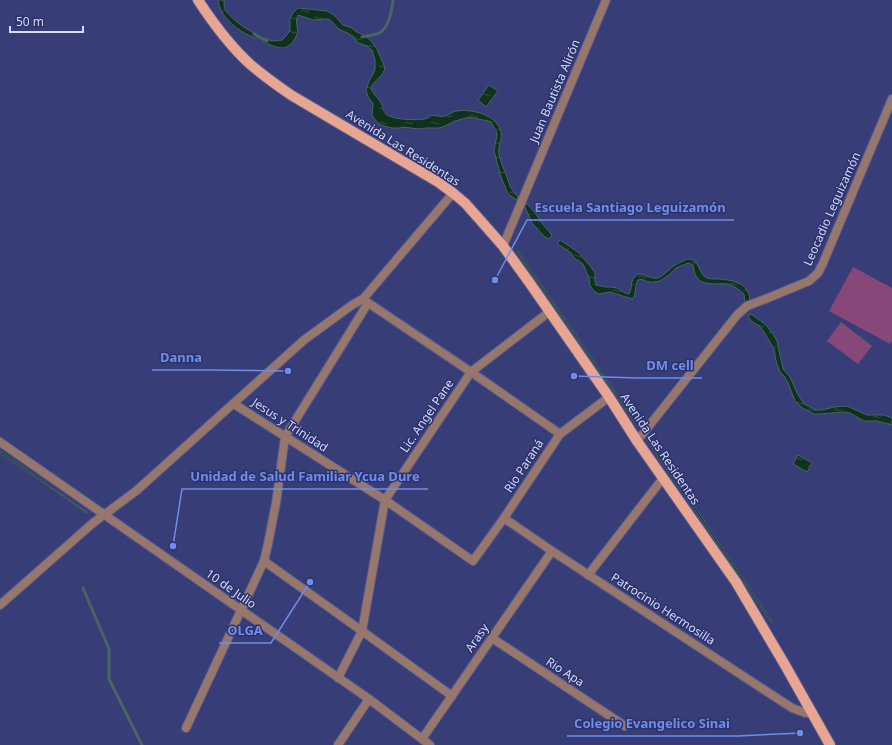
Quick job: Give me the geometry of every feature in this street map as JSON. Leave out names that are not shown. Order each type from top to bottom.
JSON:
[{"type":"main road","name":"Avenida Las Residentas","points":[[200,1],[216,26],[232,45],[250,64],[269,79],[291,95],[438,182],[464,203],[482,221],[503,246],[736,582],[830,745]]},
{"type":"street","name":"Juan Bautista Alirón","points":[[503,246],[606,0]]},
{"type":"street","name":"Leocadio Leguizamón","points":[[637,441],[737,314],[747,306],[809,281],[818,273],[892,99]]},
{"type":"street","points":[[186,728],[264,561],[276,503],[285,436],[365,301],[453,194]]},
{"type":"street","points":[[365,301],[560,434]]},
{"type":"street","points":[[0,605],[93,523],[136,491],[304,340],[352,305],[365,301]]},
{"type":"street","name":"Lic. Angel Pane","points":[[338,678],[362,631],[385,500],[471,372],[549,312]]},
{"type":"street","name":"Rio Paraná","points":[[473,560],[504,518],[560,434],[609,397]]},
{"type":"street","name":"Jesus y Trinidad","points":[[234,404],[385,500],[473,560]]},
{"type":"street","name":"10 de Julio","points":[[0,442],[338,678],[369,698],[430,745]]},
{"type":"street","points":[[588,574],[663,478]]},
{"type":"street","name":"Patrocinio Hermosilla","points":[[504,518],[792,708],[806,713],[812,713]]},
{"type":"street","name":"Arasy","points":[[422,739],[552,551]]},
{"type":"street","points":[[264,561],[452,696]]},
{"type":"street","name":"Rio Apa","points":[[492,638],[625,726]]},
{"type":"street","points":[[338,745],[369,698]]},
{"type":"shaded area","points":[[853,267],[892,288],[892,341],[890,344],[829,311]]},
{"type":"shaded area","points":[[841,322],[872,346],[858,364],[827,341]]},
{"type":"water","points":[[218,0],[224,0],[227,12],[241,25],[258,35],[256,38],[237,29],[227,19]]},
{"type":"water","points":[[298,8],[327,11],[334,15],[343,25],[352,28],[371,41],[377,49],[385,68],[371,88],[373,93],[379,99],[385,113],[389,116],[400,119],[424,119],[428,118],[429,116],[448,115],[456,111],[473,111],[490,117],[500,129],[501,136],[499,154],[510,186],[518,197],[517,200],[508,194],[501,177],[494,151],[497,135],[491,122],[469,117],[439,128],[419,129],[403,127],[392,128],[379,124],[372,116],[373,104],[368,97],[366,90],[375,70],[375,60],[372,50],[367,46],[358,43],[353,36],[339,29],[330,20],[313,20],[298,15],[296,20],[297,34],[291,44],[287,47],[280,48],[263,42],[264,38],[272,41],[282,40],[290,30],[290,18]]},
{"type":"water","points":[[489,85],[498,91],[486,107],[478,100]]},
{"type":"water","points":[[526,203],[552,235],[549,239],[545,237],[532,223],[525,207]]},
{"type":"water","points":[[560,240],[578,252],[591,267],[595,273],[596,285],[617,288],[629,294],[632,281],[638,274],[658,278],[676,265],[689,259],[695,261],[704,276],[707,278],[730,280],[743,286],[749,294],[750,300],[745,302],[744,294],[732,285],[709,284],[702,282],[698,279],[693,265],[688,263],[676,268],[660,281],[651,282],[642,279],[638,280],[634,297],[632,299],[610,292],[599,294],[590,286],[589,278],[583,264],[574,258],[571,253],[557,244]]},
{"type":"water","points":[[518,251],[639,426],[638,427],[517,252]]},
{"type":"water","points":[[751,314],[766,325],[773,334],[777,341],[783,369],[790,377],[804,404],[816,410],[847,406],[867,415],[884,415],[892,418],[892,425],[877,421],[864,421],[850,413],[845,412],[814,414],[801,407],[795,401],[785,377],[780,372],[774,349],[764,332],[759,326],[750,320],[748,316]]},
{"type":"water","points":[[648,438],[772,621],[771,622],[647,440]]},
{"type":"water","points":[[0,451],[87,512],[87,513],[0,453]]},
{"type":"water","points":[[798,455],[812,463],[807,472],[793,464]]},
{"type":"waterway","points":[[362,37],[377,34],[384,29],[390,17],[393,0]]},
{"type":"waterway","points":[[254,34],[267,41]]},
{"type":"waterway","points":[[83,588],[109,649],[109,679],[142,745]]},
{"type":"place","name":"Escuela Santiago Leguizamón","points":[[495,280]]},
{"type":"place","name":"Danna","points":[[288,371]]},
{"type":"place","name":"DM cell","points":[[574,376]]},
{"type":"place","name":"Unidad de Salud Familiar Ycua Dure","points":[[173,546]]},
{"type":"place","name":"OLGA","points":[[310,582]]},
{"type":"place","name":"Colegio Evangelico Sinai","points":[[800,733]]}]
